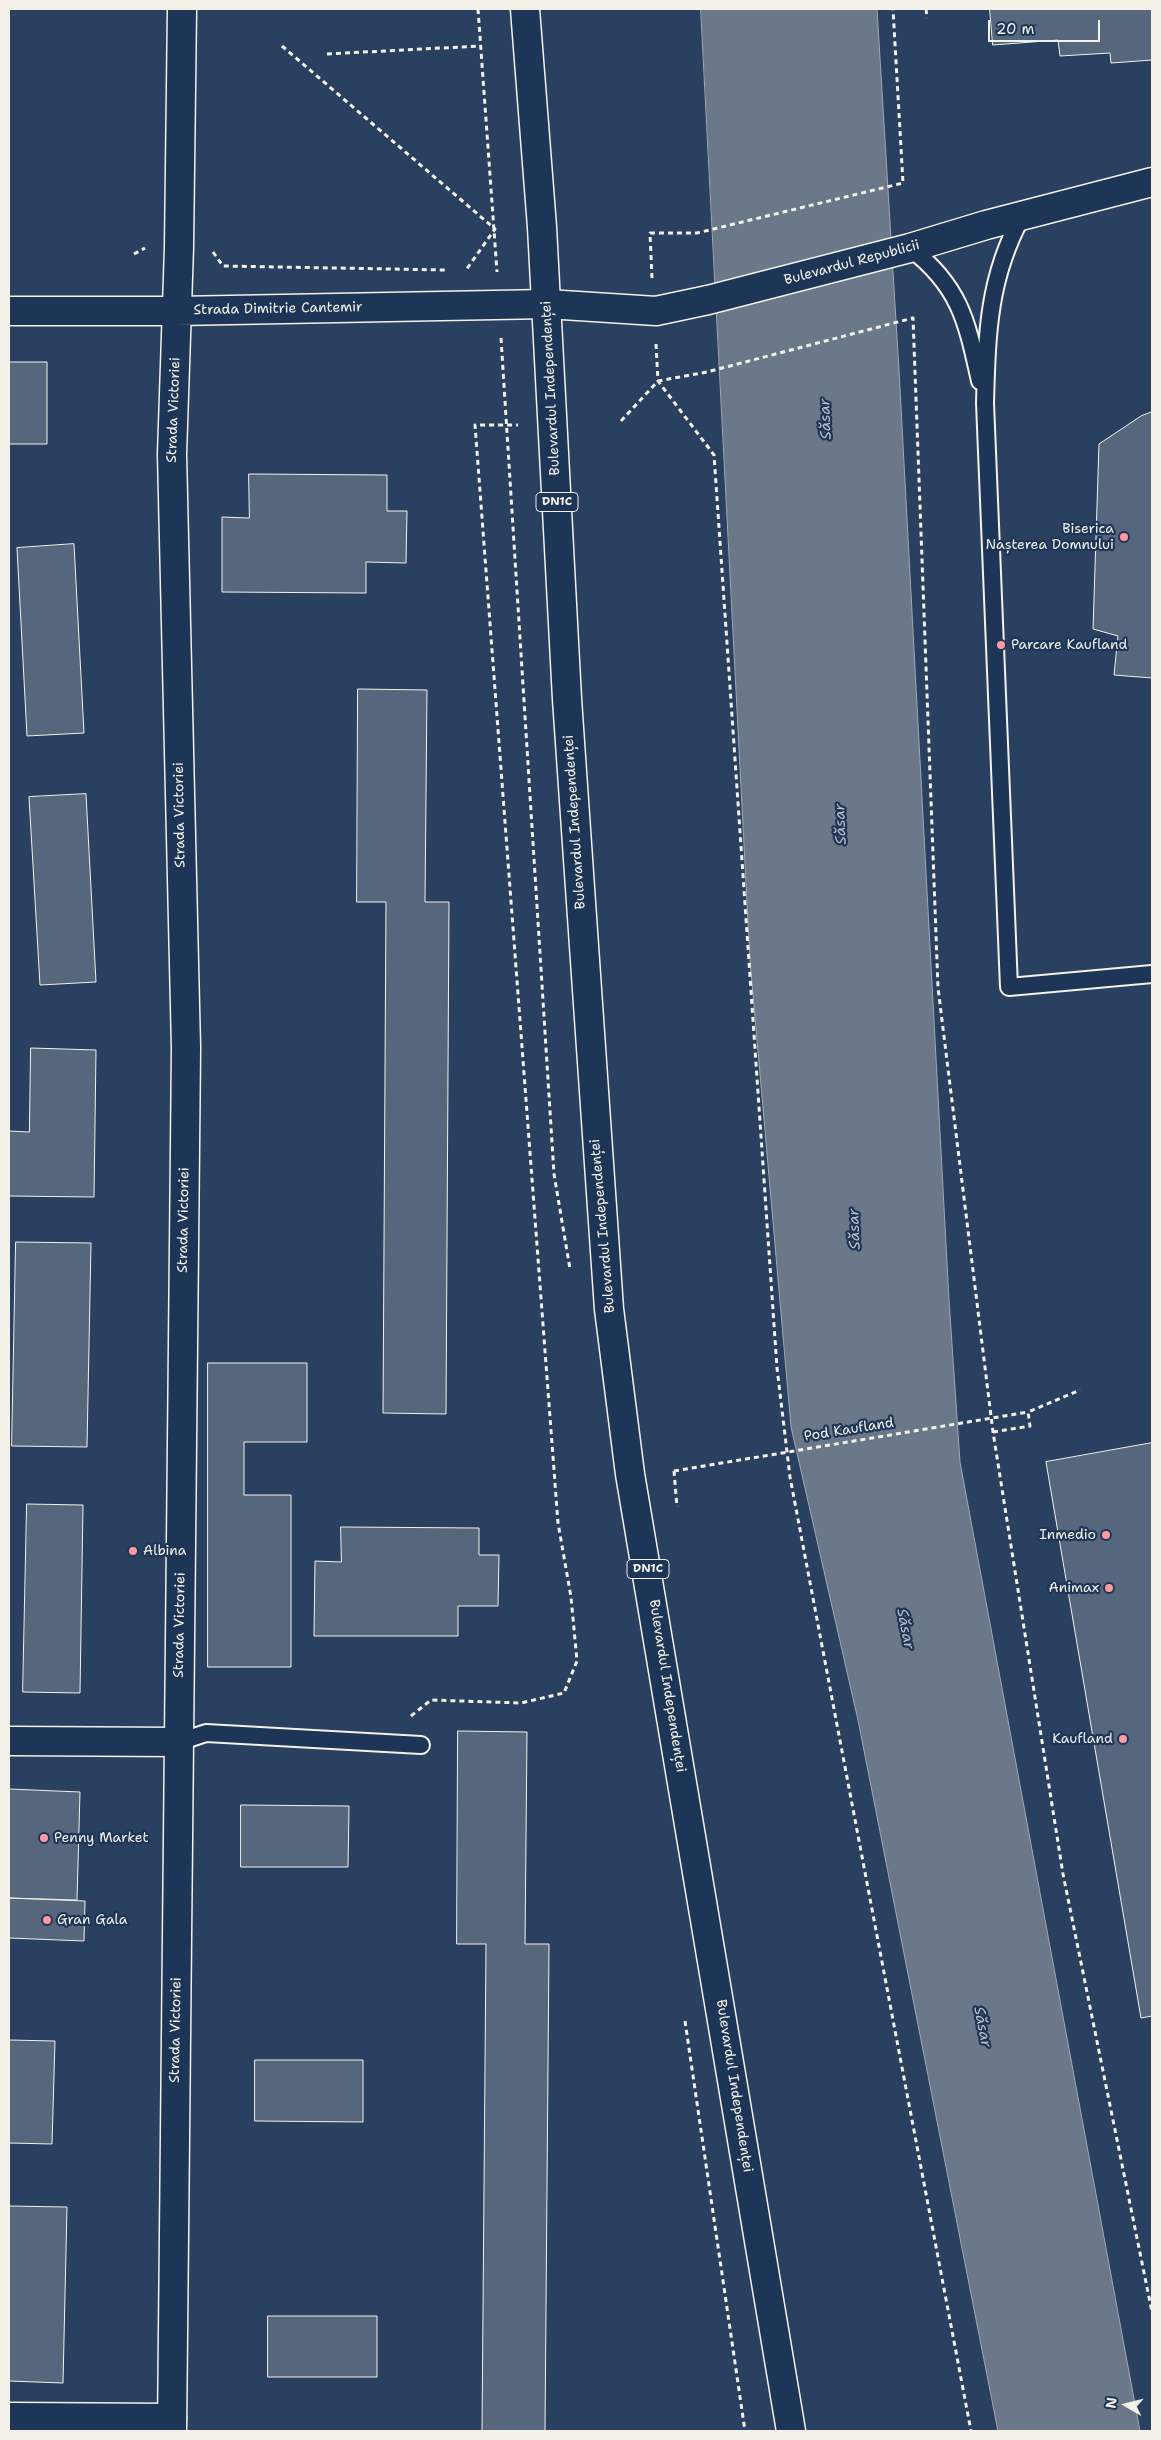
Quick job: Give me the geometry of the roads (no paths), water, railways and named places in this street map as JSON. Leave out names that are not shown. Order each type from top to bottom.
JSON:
[{"type":"street","name":"Strada Victoriei","points":[[172,2425],[186,1048],[172,454],[177,311],[182,9]]},
{"type":"street","name":"Bulevardul Independenței","points":[[525,9],[547,304],[567,699],[609,1309],[630,1474],[791,2431]]},
{"type":"street","name":"Bulevardul Republicii","points":[[547,304],[656,311],[708,300],[910,248],[1152,182]]},
{"type":"street","name":"Strada Dimitrie Cantemir","points":[[9,311],[177,311],[547,304]]},
{"type":"street","points":[[9,1741],[179,1742]]},
{"type":"street","points":[[9,2417],[172,2425]]},
{"type":"lane","points":[[1022,216],[1007,242],[995,285],[988,322],[985,404],[1009,986],[1152,974]]},
{"type":"lane","points":[[910,248],[930,264],[950,288],[967,324],[985,404]]},
{"type":"lane","points":[[179,1742],[206,1733],[421,1745]]},
{"type":"water","name":"Săsar","points":[[701,9],[877,9],[899,370],[949,1300],[960,1462],[1140,2431],[998,2431],[858,1720],[791,1427],[750,960]]},
{"type":"place","name":"Biserica Nașterea Domnului","points":[[1124,537]]},
{"type":"place","name":"Parcare Kaufland","points":[[1001,645]]},
{"type":"place","name":"Inmedio","points":[[1106,1535]]},
{"type":"place","name":"Albina","points":[[133,1551]]},
{"type":"place","name":"Animax","points":[[1109,1588]]},
{"type":"place","name":"Kaufland","points":[[1123,1739]]},
{"type":"place","name":"Penny Market","points":[[44,1838]]},
{"type":"place","name":"Gran Gala","points":[[47,1920]]}]
